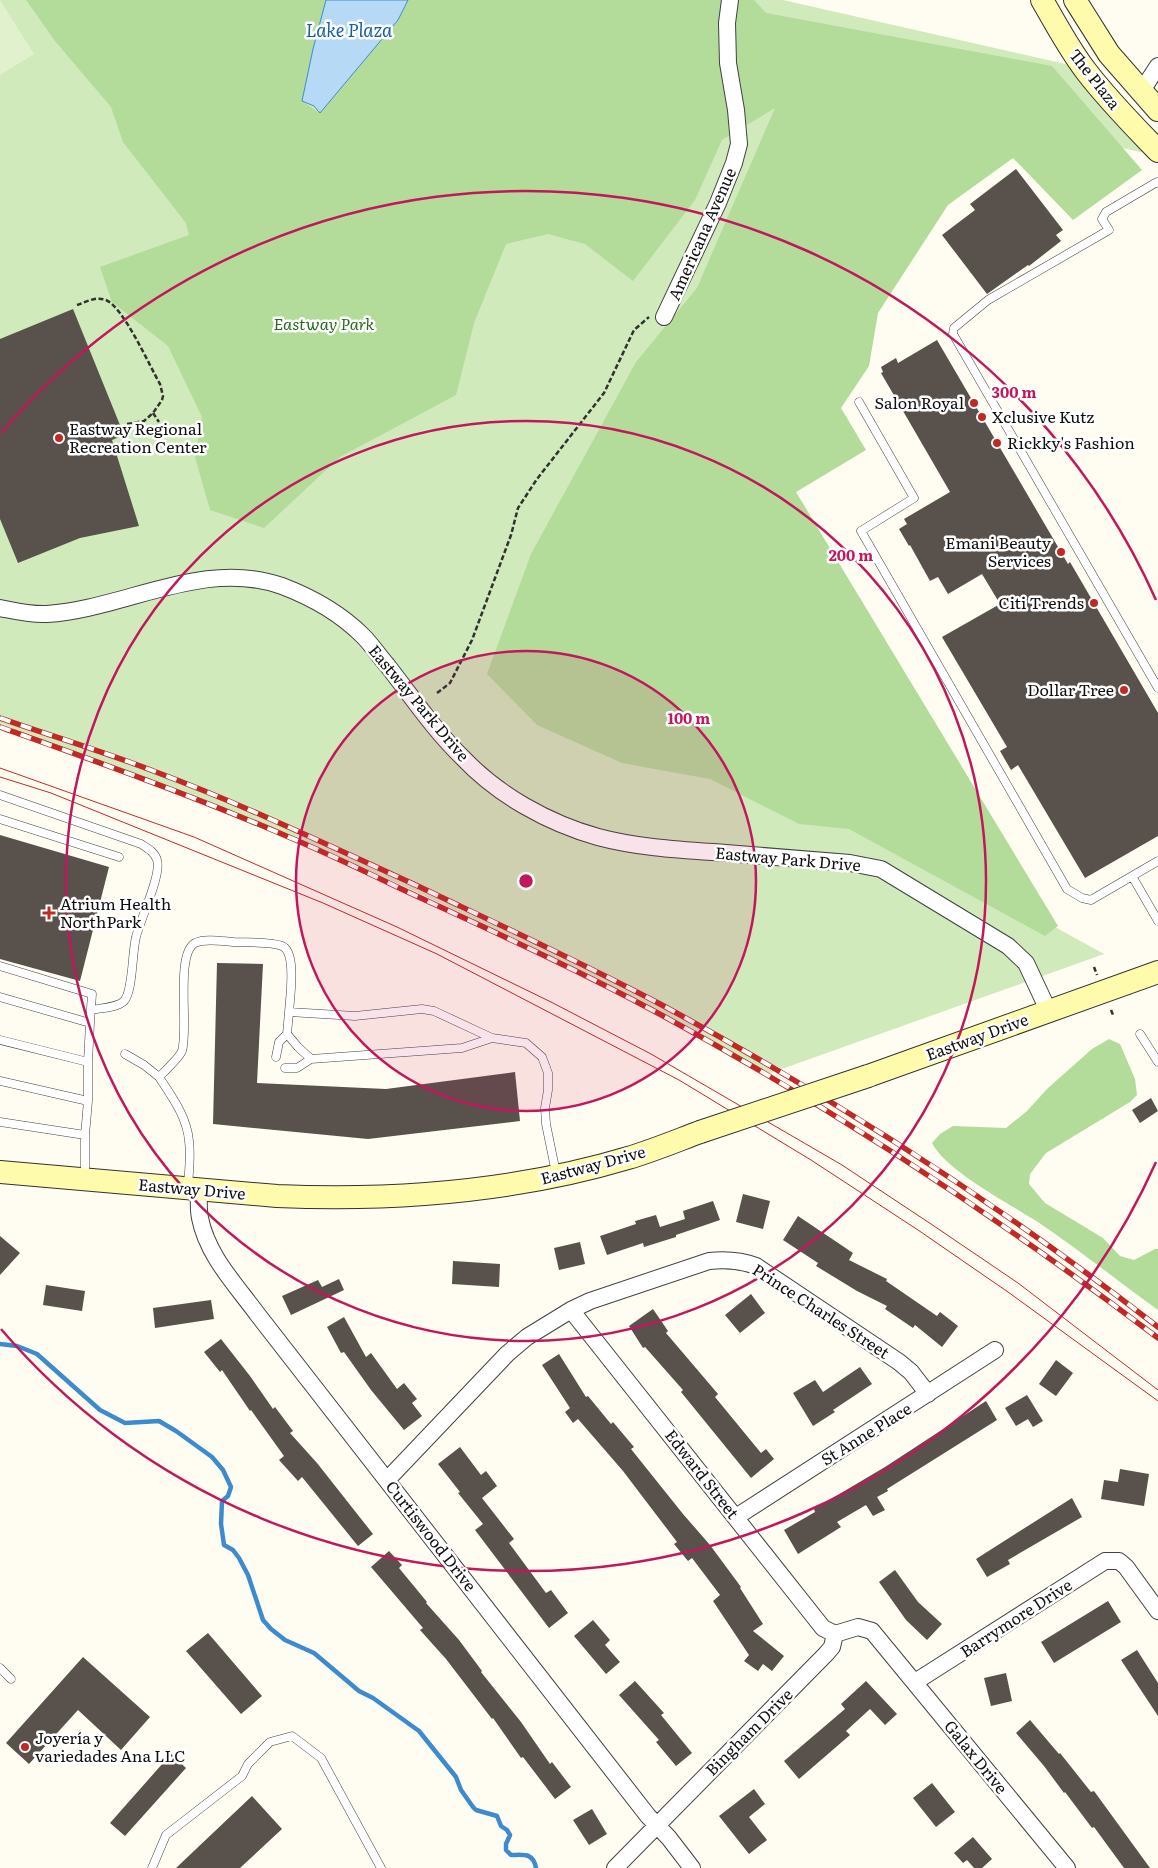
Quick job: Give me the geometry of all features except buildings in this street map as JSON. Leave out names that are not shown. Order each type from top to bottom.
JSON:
[{"type":"main road","name":"The Plaza","points":[[1042,0],[1061,34],[1086,71],[1114,106],[1158,151]]},
{"type":"main road","name":"The Plaza","points":[[1075,0],[1109,54],[1158,110]]},
{"type":"main road","name":"Eastway Drive","points":[[0,1172],[194,1190],[322,1198],[393,1198],[450,1193],[522,1183],[628,1158],[868,1076],[1158,972]]},
{"type":"street","name":"Americana Avenue","points":[[664,317],[718,203],[734,164],[739,144],[736,110],[728,63],[727,23],[730,0]]},
{"type":"street","points":[[1141,92],[1158,66]]},
{"type":"street","name":"Eastway Park Drive","points":[[0,608],[46,615],[90,607],[173,586],[228,578],[268,582],[285,588],[316,601],[363,636],[427,718],[462,758],[480,776],[528,807],[550,819],[597,837],[642,846],[850,863],[880,869],[1008,946],[1026,963],[1048,1012]]},
{"type":"street","name":"Curtiswood Drive","points":[[194,1190],[202,1229],[218,1261],[258,1315],[692,1868]]},
{"type":"street","name":"Prince Charles Street","points":[[387,1480],[506,1354],[527,1337],[590,1301],[709,1260],[727,1259],[743,1261],[756,1266],[899,1362],[911,1372],[928,1394]]},
{"type":"street","name":"Edward Street","points":[[572,1310],[823,1628],[835,1634]]},
{"type":"street","name":"St Anne Place","points":[[736,1517],[995,1350]]},
{"type":"street","name":"Barrymore Drive","points":[[915,1682],[1105,1561],[1119,1562],[1126,1567],[1158,1611]]},
{"type":"street","name":"Galax Drive","points":[[835,1634],[863,1627],[872,1632],[1067,1868]]},
{"type":"street","name":"Bingham Drive","points":[[615,1868],[826,1654],[832,1647],[835,1634]]},
{"type":"lane","points":[[1158,183],[1106,212],[1102,219],[1109,230],[988,300],[954,328],[953,334],[1158,688]]},
{"type":"lane","points":[[859,402],[914,498],[861,531],[1067,889],[1082,898],[1091,900],[1158,861]]},
{"type":"lane","points":[[0,796],[141,844],[151,851],[158,860],[156,878],[136,935],[128,996],[124,1002],[119,1004],[91,1010]]},
{"type":"lane","points":[[0,819],[119,857]]},
{"type":"lane","points":[[1132,876],[1158,921]]},
{"type":"lane","points":[[159,1077],[182,1052],[185,1027],[184,964],[188,949],[195,943],[206,940],[283,946],[290,953],[287,1034],[279,1042],[276,1057]]},
{"type":"lane","points":[[0,966],[92,994],[85,1136],[85,1180]]},
{"type":"lane","points":[[0,997],[90,1023]]},
{"type":"lane","points":[[289,1012],[355,1016],[422,1009],[434,1011],[492,1038],[526,1043],[542,1057],[548,1073],[545,1108],[546,1124],[557,1176]]},
{"type":"lane","points":[[287,1034],[311,1059]]},
{"type":"lane","points":[[1140,1034],[1158,1062]]},
{"type":"lane","points":[[285,1068],[298,1068],[311,1059],[462,1048],[492,1038]]},
{"type":"lane","points":[[0,1040],[88,1062]]},
{"type":"lane","points":[[125,1054],[144,1065],[159,1077],[179,1108],[190,1142],[194,1190]]},
{"type":"lane","points":[[0,1081],[88,1101]]},
{"type":"lane","points":[[0,1122],[85,1136]]},
{"type":"lane","points":[[0,1668],[11,1679]]},
{"type":"lane","points":[[152,1868],[166,1835],[242,1776],[248,1764],[270,1742],[292,1736],[321,1758],[381,1868]]},
{"type":"path","points":[[77,305],[94,299],[101,299],[107,300],[120,312],[160,384],[163,396],[153,413],[144,420],[127,424]]},
{"type":"path","points":[[437,693],[450,683],[472,640],[511,535],[518,508],[537,479],[604,393],[634,330],[651,316],[664,317]]},
{"type":"path","points":[[153,413],[159,422]]},
{"type":"path","points":[[1094,967],[1097,975]]},
{"type":"path","points":[[1111,1010],[1113,1016]]},
{"type":"green space","name":"Eastway Park","points":[[0,0],[783,0],[1074,66],[1149,154],[799,75],[532,639],[1104,954],[765,1075],[639,1004],[546,955],[394,881],[316,847],[159,784],[0,728]]},
{"type":"green space","points":[[0,0],[34,54],[0,75]]},
{"type":"green space","points":[[26,0],[326,0],[302,101],[320,113],[398,20],[408,0],[754,0],[766,13],[1052,66],[1142,170],[1073,220],[1013,158],[948,205],[878,313],[869,366],[841,408],[866,450],[796,492],[1058,926],[1045,936],[849,829],[799,824],[710,779],[622,763],[537,725],[487,674],[531,554],[636,362],[697,288],[775,108],[722,140],[695,200],[633,281],[585,244],[548,234],[506,244],[474,323],[456,395],[340,457],[264,528],[210,510],[195,457],[202,417],[168,346],[112,302],[100,267],[189,235],[186,223],[123,142],[111,107],[55,41]]},
{"type":"green space","points":[[1109,1039],[1120,1044],[1135,1079],[1137,1095],[1130,1102],[1046,1153],[1030,1174],[1029,1184],[1045,1203],[1103,1238],[1120,1256],[1134,1260],[1158,1249],[1158,1310],[1038,1222],[964,1176],[939,1154],[932,1143],[940,1134],[953,1126],[1006,1128],[1027,1111],[1048,1088],[1092,1049]]},
{"type":"water","name":"Lake Plaza","points":[[326,0],[408,0],[398,20],[320,113],[314,106],[302,101]]},
{"type":"waterway","points":[[0,1344],[17,1346],[37,1354],[100,1410],[125,1423],[159,1421],[212,1457],[223,1470],[231,1487],[228,1496],[222,1501],[221,1524],[224,1545],[233,1550],[248,1575],[263,1620],[285,1640],[314,1653],[359,1691],[373,1698],[419,1731],[456,1777],[461,1790],[473,1807],[476,1810],[497,1816],[501,1826],[510,1835],[506,1844],[506,1850],[511,1855],[527,1855],[533,1859],[536,1868]]},
{"type":"tram line","points":[[0,768],[194,837],[397,927],[551,1002],[651,1054],[842,1165],[1018,1283],[1158,1390]]},
{"type":"tram line","points":[[0,777],[51,793],[323,903],[437,954],[679,1080],[811,1160],[918,1230],[1008,1292],[1158,1401]]},
{"type":"railway","points":[[0,718],[137,765],[257,813],[482,916],[660,1004],[789,1077],[916,1155],[1039,1239],[1158,1327]]},
{"type":"railway","points":[[0,727],[178,792],[300,842],[533,950],[654,1011],[720,1047],[849,1124],[975,1206],[1158,1338]]},
{"type":"place","name":"Salon Royal","points":[[974,403]]},
{"type":"place","name":"Xclusive Kutz","points":[[982,417]]},
{"type":"place","name":"Eastway Regional Recreation Center","points":[[59,438]]},
{"type":"place","name":"Rickky's Fashion","points":[[997,443]]},
{"type":"place","name":"Emani Beauty Services","points":[[1061,552]]},
{"type":"place","name":"Citi Trends","points":[[1094,603]]},
{"type":"place","name":"Dollar Tree","points":[[1124,690]]},
{"type":"place","name":"Atrium Health NorthPark","points":[[49,913]]},
{"type":"place","name":"Joyería y variedades Ana LLC","points":[[25,1747]]}]
